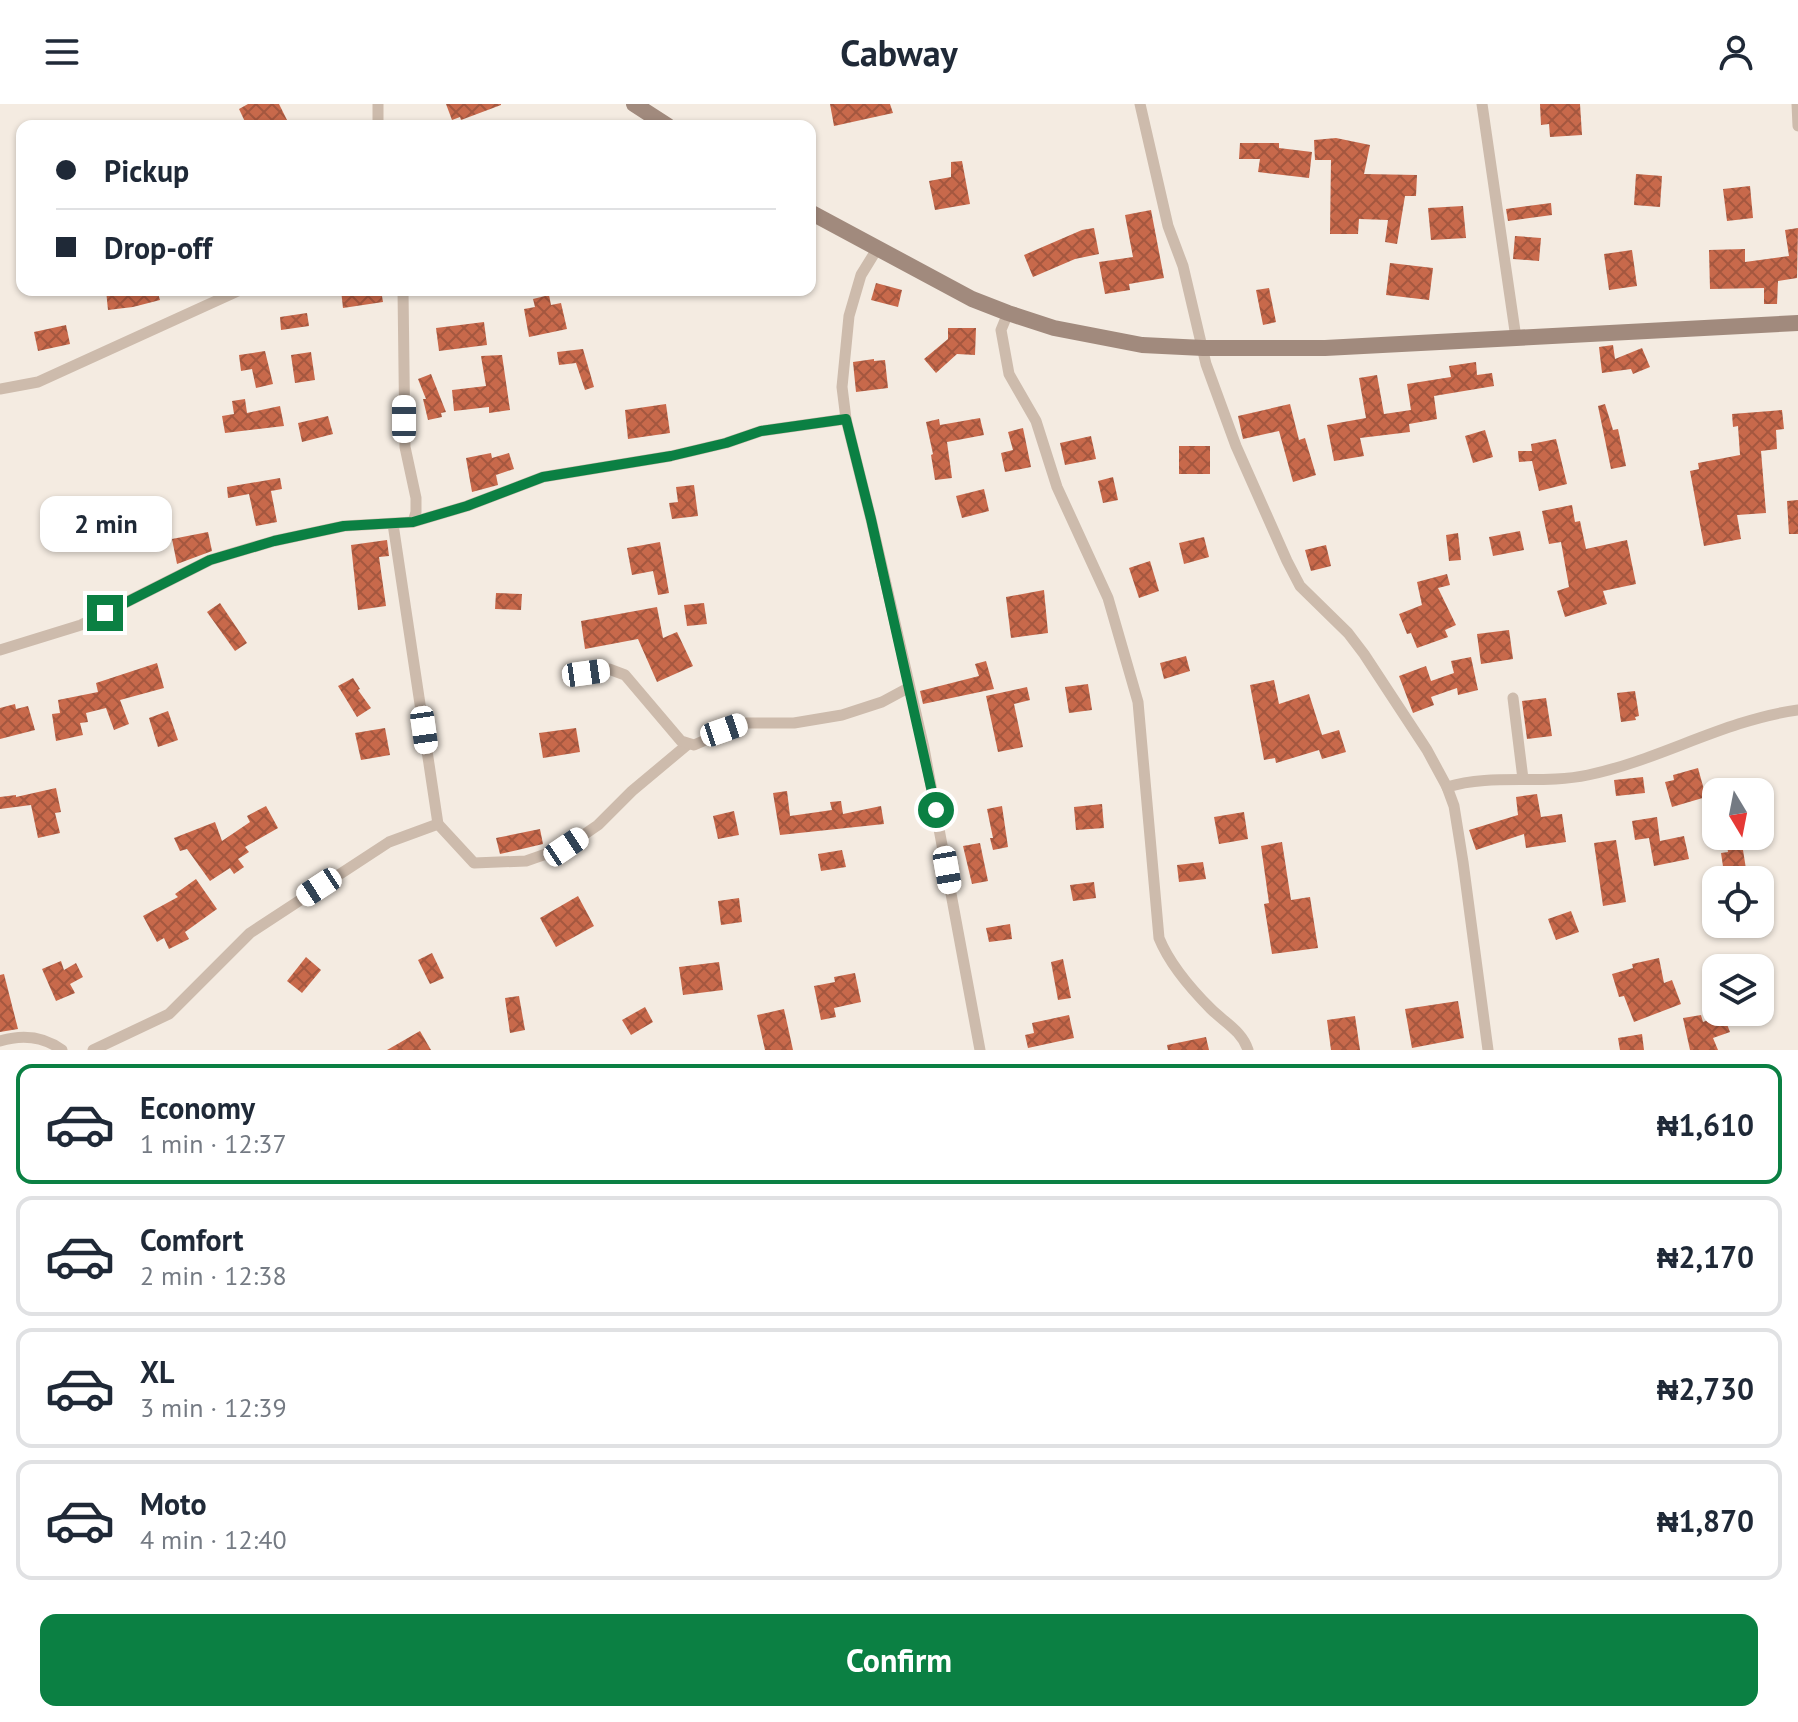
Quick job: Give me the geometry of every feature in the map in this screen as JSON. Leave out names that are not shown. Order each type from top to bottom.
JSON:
[{"type":"main road","points":[[634,104],[659,120]]},
{"type":"main road","points":[[816,215],[972,299],[1054,328],[1142,345],[1325,348],[1798,323]]},
{"type":"street","points":[[1140,104],[1168,226],[1183,266],[1203,348],[1236,446],[1300,586],[1348,633],[1364,654],[1427,750],[1454,806],[1488,1050]]},
{"type":"street","points":[[1482,104],[1516,338]]},
{"type":"street","points":[[1797,104],[1798,126]]},
{"type":"street","points":[[877,249],[861,275],[849,316],[842,387],[846,419],[930,779],[980,1050]]},
{"type":"street","points":[[0,389],[38,382],[227,296]]},
{"type":"street","points":[[403,296],[405,447],[416,498],[413,522]]},
{"type":"street","points":[[1008,313],[1001,330],[1009,374],[1036,421],[1057,487],[1108,598],[1138,702],[1159,938],[1176,970],[1212,1011],[1235,1030],[1248,1050]]},
{"type":"street","points":[[0,650],[81,625],[210,560],[318,530],[413,522],[467,506],[543,477],[671,456],[761,431],[846,419]]},
{"type":"street","points":[[393,524],[438,824],[474,863],[526,861],[566,847],[598,825],[632,791],[687,745],[700,743],[745,723],[794,723],[842,715],[882,702],[908,688]]},
{"type":"street","points":[[586,673],[609,669],[625,675],[687,745]]},
{"type":"street","points":[[1513,698],[1523,779]]},
{"type":"street","points":[[1447,787],[1582,777],[1617,769],[1745,720],[1798,710]]},
{"type":"street","points":[[93,1050],[169,1014],[250,933],[389,842],[438,824]]},
{"type":"street","points":[[0,1041],[34,1037],[47,1040],[62,1050]]},
{"type":"building","points":[[248,104],[279,104],[287,120],[244,120],[239,109]]},
{"type":"building","points":[[446,104],[501,105],[461,120],[460,117],[452,120]]},
{"type":"building","points":[[830,104],[890,104],[893,113],[834,126]]},
{"type":"building","points":[[1540,104],[1580,104],[1582,135],[1550,137],[1549,124],[1541,125]]},
{"type":"building","points":[[1336,138],[1370,145],[1364,174],[1417,175],[1416,196],[1405,196],[1397,244],[1385,242],[1388,220],[1359,219],[1358,234],[1330,234],[1331,160],[1315,160],[1314,140]]},
{"type":"building","points":[[1240,143],[1279,143],[1279,148],[1312,152],[1309,178],[1258,172],[1260,159],[1239,159]]},
{"type":"building","points":[[962,161],[970,204],[935,210],[929,181],[951,177],[951,162]]},
{"type":"building","points":[[1636,174],[1662,176],[1660,207],[1634,205]]},
{"type":"building","points":[[1750,186],[1753,218],[1727,221],[1723,189]]},
{"type":"building","points":[[1551,203],[1552,215],[1508,221],[1506,209]]},
{"type":"building","points":[[1463,206],[1466,238],[1431,240],[1428,208]]},
{"type":"building","points":[[1151,210],[1164,278],[1129,284],[1130,290],[1105,294],[1099,262],[1133,257],[1125,215]]},
{"type":"building","points":[[1094,228],[1099,254],[1075,259],[1033,277],[1024,255],[1082,230]]},
{"type":"building","points":[[1798,228],[1797,278],[1778,281],[1777,304],[1764,304],[1764,288],[1710,289],[1709,250],[1745,249],[1745,262],[1789,256],[1785,230]]},
{"type":"building","points":[[1515,236],[1541,238],[1539,261],[1513,259]]},
{"type":"building","points":[[1632,250],[1637,286],[1609,290],[1604,254]]},
{"type":"building","points":[[1390,263],[1433,268],[1429,300],[1386,295]]},
{"type":"building","points":[[876,283],[902,290],[898,307],[871,300]]},
{"type":"building","points":[[1269,288],[1276,322],[1263,325],[1256,290]]},
{"type":"building","points":[[107,296],[159,296],[160,300],[133,307],[108,310]]},
{"type":"building","points":[[342,296],[382,296],[383,302],[343,308]]},
{"type":"building","points":[[549,296],[551,305],[561,303],[567,329],[529,337],[524,309],[535,307],[533,299]]},
{"type":"building","points":[[307,313],[309,326],[281,330],[280,317]]},
{"type":"building","points":[[484,322],[487,345],[439,351],[436,328]]},
{"type":"building","points":[[66,325],[70,344],[38,351],[34,332]]},
{"type":"building","points":[[948,328],[976,328],[975,355],[957,354],[936,373],[924,359],[948,339]]},
{"type":"building","points":[[1613,345],[1615,359],[1642,348],[1650,367],[1633,374],[1631,369],[1602,373],[1599,347]]},
{"type":"building","points":[[583,349],[594,387],[585,390],[576,363],[559,365],[557,352]]},
{"type":"building","points":[[265,351],[273,384],[256,388],[252,369],[241,371],[239,355]]},
{"type":"building","points":[[311,352],[315,380],[295,383],[291,355]]},
{"type":"building","points":[[502,355],[510,410],[489,413],[489,407],[454,411],[452,390],[486,386],[481,356]]},
{"type":"building","points":[[885,360],[888,388],[856,392],[853,362]]},
{"type":"building","points":[[1476,362],[1477,375],[1492,373],[1494,386],[1434,396],[1437,419],[1409,424],[1410,432],[1360,438],[1364,456],[1334,461],[1327,425],[1366,418],[1359,378],[1377,375],[1384,414],[1411,410],[1407,384],[1451,377],[1449,366]]},
{"type":"building","points":[[431,374],[446,412],[441,413],[442,417],[428,420],[423,399],[426,399],[418,379]]},
{"type":"building","points":[[245,399],[247,413],[280,406],[284,426],[225,433],[222,416],[234,414],[232,401]]},
{"type":"building","points":[[666,404],[670,433],[628,439],[625,410]]},
{"type":"building","points":[[1290,404],[1299,440],[1305,438],[1316,475],[1293,482],[1279,431],[1243,439],[1238,416]]},
{"type":"building","points":[[1605,404],[1613,430],[1618,429],[1626,466],[1611,469],[1598,406]]},
{"type":"building","points":[[1782,410],[1784,429],[1776,430],[1777,449],[1761,451],[1766,513],[1737,515],[1741,539],[1704,546],[1690,471],[1699,469],[1698,463],[1740,455],[1738,426],[1733,427],[1732,414]]},
{"type":"building","points":[[328,416],[333,434],[302,442],[298,423]]},
{"type":"building","points":[[980,418],[984,435],[947,442],[952,478],[935,480],[926,422],[939,419],[940,425]]},
{"type":"building","points":[[1023,428],[1031,467],[1005,472],[1001,453],[1013,450],[1008,432]]},
{"type":"building","points":[[1485,430],[1493,457],[1473,463],[1465,436]]},
{"type":"building","points":[[1091,436],[1096,459],[1065,465],[1060,443]]},
{"type":"building","points":[[1556,439],[1567,484],[1539,491],[1532,461],[1519,462],[1518,451],[1532,451],[1531,444]]},
{"type":"building","points":[[1179,446],[1210,446],[1210,474],[1179,474]]},
{"type":"building","points":[[491,453],[492,458],[509,453],[514,469],[496,475],[498,485],[472,492],[466,458]]},
{"type":"building","points":[[1113,477],[1118,500],[1103,503],[1098,481]]},
{"type":"building","points":[[280,478],[282,489],[271,491],[277,522],[256,526],[249,494],[228,498],[227,487]]},
{"type":"building","points":[[694,485],[698,516],[672,519],[669,503],[678,502],[676,487]]},
{"type":"building","points":[[984,489],[989,511],[962,518],[956,496]]},
{"type":"building","points":[[1798,500],[1798,534],[1789,534],[1787,501]]},
{"type":"building","points":[[1572,505],[1575,522],[1580,521],[1586,549],[1627,540],[1636,584],[1603,591],[1607,604],[1565,617],[1557,591],[1569,587],[1561,542],[1549,544],[1542,511]]},
{"type":"building","points":[[1520,531],[1524,550],[1493,556],[1489,537]]},
{"type":"building","points":[[208,532],[212,551],[177,564],[172,539]]},
{"type":"building","points":[[1458,533],[1461,560],[1449,561],[1446,535]]},
{"type":"building","points":[[1204,537],[1209,557],[1184,564],[1179,543]]},
{"type":"building","points":[[387,540],[389,556],[379,557],[386,606],[358,610],[351,545]]},
{"type":"building","points":[[660,542],[669,593],[658,595],[653,571],[632,575],[627,548]]},
{"type":"building","points":[[1326,545],[1331,566],[1311,571],[1305,550]]},
{"type":"building","points":[[1150,561],[1159,591],[1139,598],[1129,568]]},
{"type":"building","points":[[1447,574],[1450,585],[1438,588],[1456,625],[1445,630],[1448,637],[1417,648],[1399,614],[1422,605],[1417,582]]},
{"type":"building","points":[[1044,590],[1048,633],[1011,638],[1006,597]]},
{"type":"building","points":[[496,593],[522,594],[521,610],[495,609]]},
{"type":"building","points":[[220,603],[247,643],[235,651],[207,612]]},
{"type":"building","points":[[704,603],[707,624],[687,626],[684,605]]},
{"type":"building","points":[[657,607],[663,638],[677,632],[693,666],[657,682],[638,639],[585,649],[581,621]]},
{"type":"building","points":[[1509,630],[1513,659],[1481,664],[1477,634]]},
{"type":"building","points":[[1186,656],[1190,671],[1164,679],[1160,663]]},
{"type":"building","points":[[1471,657],[1478,690],[1458,695],[1457,688],[1431,697],[1434,705],[1413,713],[1399,676],[1426,666],[1431,681],[1454,673],[1451,661]]},
{"type":"building","points":[[986,661],[994,689],[923,704],[920,691],[979,676],[975,664]]},
{"type":"building","points":[[157,663],[164,688],[120,700],[129,724],[114,730],[106,708],[86,713],[88,722],[80,723],[83,735],[56,741],[52,714],[60,713],[58,700],[98,692],[96,683]]},
{"type":"building","points":[[353,678],[371,708],[357,717],[338,686]]},
{"type":"building","points":[[1274,680],[1279,704],[1309,694],[1322,735],[1339,730],[1346,752],[1322,759],[1319,750],[1276,763],[1275,758],[1264,760],[1250,685]]},
{"type":"building","points":[[1088,684],[1092,710],[1069,713],[1065,687]]},
{"type":"building","points":[[1027,687],[1030,700],[1014,704],[1023,747],[998,752],[986,696]]},
{"type":"building","points":[[1635,691],[1639,716],[1635,717],[1636,720],[1621,722],[1617,693]]},
{"type":"building","points":[[1546,698],[1552,736],[1527,739],[1522,701]]},
{"type":"building","points":[[15,704],[16,709],[28,706],[35,730],[0,739],[0,708]]},
{"type":"building","points":[[168,711],[178,740],[158,747],[149,718]]},
{"type":"building","points":[[385,728],[390,755],[361,760],[355,733]]},
{"type":"building","points":[[576,728],[580,752],[543,758],[539,733]]},
{"type":"building","points":[[1698,768],[1702,798],[1672,807],[1665,782],[1674,780],[1673,775]]},
{"type":"building","points":[[1643,777],[1645,793],[1616,796],[1614,780]]},
{"type":"building","points":[[56,788],[61,812],[55,813],[60,833],[38,838],[31,805],[0,809],[0,797],[16,797]]},
{"type":"building","points":[[787,791],[790,816],[832,810],[830,802],[841,801],[843,814],[881,806],[884,824],[780,835],[773,793]]},
{"type":"building","points":[[1537,794],[1541,817],[1562,814],[1566,842],[1526,848],[1524,834],[1476,850],[1469,830],[1518,815],[1516,797]]},
{"type":"building","points":[[1102,804],[1104,828],[1076,830],[1074,807]]},
{"type":"building","points":[[266,806],[278,828],[245,847],[249,852],[238,859],[244,867],[234,874],[230,868],[210,881],[187,849],[180,851],[174,838],[215,822],[222,841],[250,822],[247,816]]},
{"type":"building","points":[[1002,806],[1008,847],[993,850],[987,809]]},
{"type":"building","points":[[734,811],[739,835],[718,839],[713,816]]},
{"type":"building","points":[[1244,812],[1248,839],[1219,844],[1214,817]]},
{"type":"building","points":[[1657,817],[1660,841],[1684,836],[1689,859],[1654,866],[1649,838],[1635,840],[1632,821]]},
{"type":"building","points":[[540,829],[543,844],[500,854],[496,838]]},
{"type":"building","points":[[1616,840],[1626,902],[1603,906],[1594,843]]},
{"type":"building","points":[[1282,842],[1291,900],[1310,897],[1318,948],[1272,954],[1264,904],[1269,903],[1261,846]]},
{"type":"building","points":[[980,843],[988,881],[972,884],[963,846]]},
{"type":"building","points":[[842,850],[846,867],[821,871],[818,854]]},
{"type":"building","points":[[1743,850],[1746,866],[1723,866],[1721,853]]},
{"type":"building","points":[[1203,862],[1206,879],[1179,882],[1177,865]]},
{"type":"building","points":[[196,879],[217,909],[185,932],[189,939],[169,949],[164,938],[157,942],[143,916],[178,897],[175,894]]},
{"type":"building","points":[[1094,882],[1096,898],[1073,901],[1070,885]]},
{"type":"building","points":[[578,896],[594,926],[556,947],[540,918]]},
{"type":"building","points":[[739,898],[742,922],[721,925],[718,901]]},
{"type":"building","points":[[1571,911],[1579,932],[1556,940],[1548,919]]},
{"type":"building","points":[[1010,924],[1012,939],[989,942],[986,928]]},
{"type":"building","points":[[432,953],[444,978],[430,984],[418,960]]},
{"type":"building","points":[[306,957],[321,970],[302,993],[287,981]]},
{"type":"building","points":[[1659,958],[1664,983],[1672,980],[1681,1004],[1634,1022],[1624,996],[1619,997],[1612,974],[1633,968],[1632,964]]},
{"type":"building","points":[[1063,959],[1071,998],[1058,1000],[1051,962]]},
{"type":"building","points":[[61,961],[64,970],[76,963],[83,977],[70,984],[75,993],[56,1001],[42,969]]},
{"type":"building","points":[[719,962],[723,990],[683,995],[679,967]]},
{"type":"building","points":[[855,973],[861,1002],[834,1008],[836,1017],[821,1020],[814,986],[835,982],[834,977]]},
{"type":"building","points":[[4,974],[18,1029],[0,1032],[0,975]]},
{"type":"building","points":[[519,996],[525,1030],[510,1033],[505,998]]},
{"type":"building","points":[[1458,1001],[1464,1038],[1412,1048],[1405,1009]]},
{"type":"building","points":[[645,1007],[653,1022],[631,1035],[622,1020]]},
{"type":"building","points":[[784,1009],[793,1050],[765,1050],[757,1015]]},
{"type":"building","points":[[1069,1015],[1074,1038],[1028,1048],[1025,1035],[1034,1033],[1032,1023]]},
{"type":"building","points":[[1701,1015],[1702,1026],[1728,1026],[1730,1032],[1713,1038],[1718,1050],[1690,1050],[1683,1018]]},
{"type":"building","points":[[1355,1016],[1360,1050],[1331,1050],[1327,1020]]},
{"type":"building","points":[[420,1031],[431,1050],[387,1050]]},
{"type":"building","points":[[1642,1034],[1644,1050],[1620,1050],[1618,1038]]},
{"type":"building","points":[[1206,1037],[1209,1050],[1168,1050],[1167,1045]]},
{"type":"route","points":[[105,613],[193,567],[274,541],[344,526],[413,522],[467,506],[543,477],[671,456],[761,431],[846,419],[936,810]]}]
